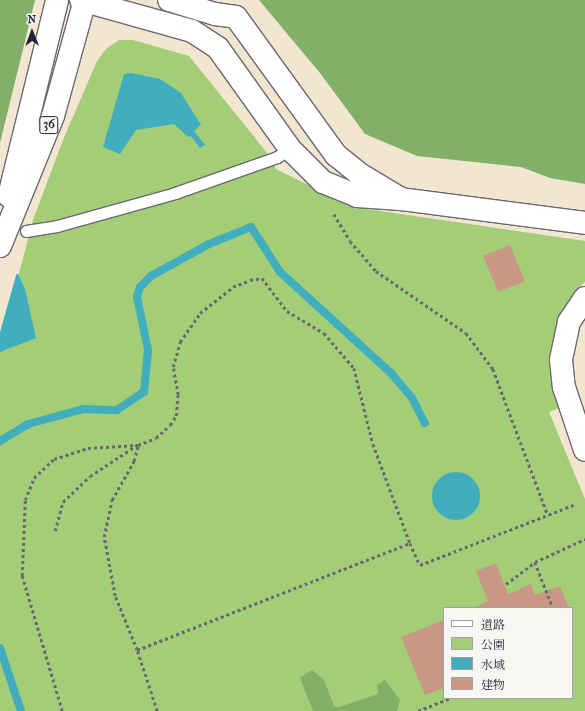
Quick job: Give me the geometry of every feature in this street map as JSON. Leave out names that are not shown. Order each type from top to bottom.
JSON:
[{"type":"street","name":"36","points":[[0,236],[57,0]]},
{"type":"street","points":[[169,0],[215,14],[230,8],[336,155],[360,175],[401,199]]},
{"type":"street","name":"36","points":[[0,246],[53,116],[83,1]]},
{"type":"street","points":[[83,1],[192,31],[218,48],[290,149],[323,182],[357,196],[401,199],[585,223]]},
{"type":"street","points":[[585,298],[569,322],[561,360],[564,387],[585,450]]},
{"type":"lane","points":[[26,231],[57,226],[175,193],[277,157],[290,149]]},
{"type":"path","points":[[332,210],[350,241],[376,270],[466,333],[492,369],[548,515]]},
{"type":"path","points":[[55,531],[63,502],[90,476],[138,445],[156,438],[176,416],[178,395],[174,367],[180,342],[200,314],[233,287],[250,280],[262,278],[286,311],[324,332],[354,368],[373,444],[410,543],[420,565],[576,504]]},
{"type":"path","points":[[138,445],[134,460],[112,500],[104,537],[115,596],[137,650],[157,711]]},
{"type":"path","points":[[62,711],[22,576],[25,500],[34,478],[54,458],[88,448],[138,445]]},
{"type":"path","points":[[506,584],[535,562],[585,539]]},
{"type":"path","points":[[137,650],[410,543]]},
{"type":"path","points":[[535,562],[553,607]]},
{"type":"path","points":[[418,711],[448,699]]},
{"type":"green space","points":[[0,0],[35,0],[0,143]]},
{"type":"green space","points":[[259,0],[585,0],[585,184],[550,178],[521,167],[417,156],[365,134],[320,73]]},
{"type":"green space","points":[[119,40],[133,40],[189,56],[268,154],[276,169],[353,207],[585,241],[585,282],[575,290],[560,323],[552,372],[559,408],[549,412],[585,499],[585,711],[0,711],[0,346],[33,220],[63,140],[97,61],[106,49]]},
{"type":"green space","points":[[312,670],[324,680],[334,706],[339,707],[378,694],[377,685],[385,680],[400,700],[397,711],[313,711],[300,678]]},
{"type":"water","points":[[131,73],[160,79],[181,93],[201,125],[194,131],[205,145],[200,148],[191,136],[188,137],[174,124],[136,130],[120,154],[103,147],[124,74]]},
{"type":"water","points":[[18,274],[25,289],[36,338],[0,352],[0,277]]},
{"type":"water","points":[[451,472],[461,472],[473,479],[480,491],[480,501],[473,513],[461,520],[451,520],[443,516],[436,509],[432,501],[432,491],[436,483],[443,476]]},
{"type":"pier","points":[[17,272],[0,332],[0,275]]},
{"type":"building","points":[[510,245],[525,281],[498,292],[483,256]]},
{"type":"building","points":[[496,563],[508,594],[531,584],[535,595],[560,586],[569,607],[476,607],[488,601],[476,571]]},
{"type":"building","points":[[443,620],[443,688],[425,695],[401,637]]},
{"type":"waterway","points":[[0,441],[28,424],[84,409],[117,410],[144,392],[148,350],[137,297],[140,287],[151,276],[209,244],[251,227],[280,272],[391,373],[412,398],[425,423]]},
{"type":"waterway","points":[[0,648],[21,711]]}]
